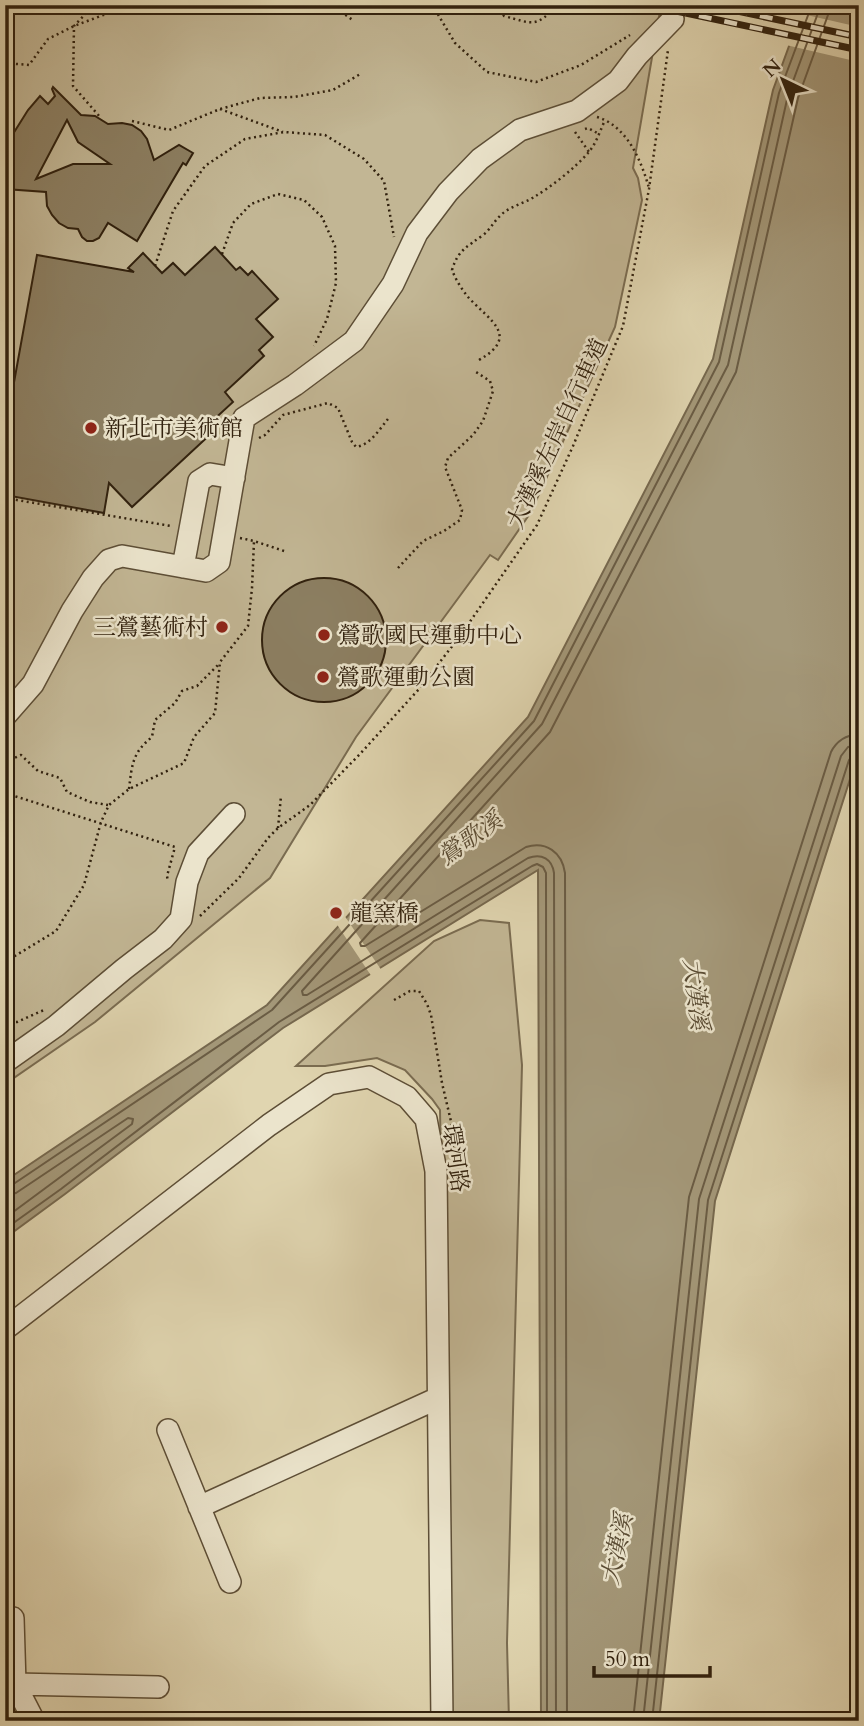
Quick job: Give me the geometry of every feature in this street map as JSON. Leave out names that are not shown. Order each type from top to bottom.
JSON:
[{"type":"street","points":[[5,716],[33,684],[72,611],[93,578],[109,560],[122,556],[206,571],[219,562],[244,418],[295,386],[354,341],[393,284],[417,233],[448,191],[480,159],[520,130],[576,122],[618,81],[637,56],[667,26]]},
{"type":"street","points":[[183,567],[199,481],[209,474],[234,478]]},
{"type":"street","points":[[5,1062],[56,1026],[163,939],[181,919],[187,882],[198,853],[234,814]]},
{"type":"street","name":"環河路","points":[[5,1329],[269,1125],[329,1084],[369,1077],[407,1097],[426,1119],[436,1171],[442,1721]]},
{"type":"street","points":[[199,1507],[438,1398]]},
{"type":"street","points":[[167,1430],[230,1582]]},
{"type":"street","points":[[5,1617],[13,1618],[15,1684],[34,1721]]},
{"type":"street","points":[[15,1684],[158,1687]]},
{"type":"path","points":[[94,5],[74,26],[73,86],[100,117]]},
{"type":"path","points":[[5,63],[29,65],[48,39],[130,5]]},
{"type":"path","points":[[332,5],[354,21]]},
{"type":"path","points":[[426,5],[433,6],[455,43],[487,72],[536,82],[581,65],[639,29],[667,26]]},
{"type":"path","points":[[498,5],[504,16],[532,24],[544,19],[558,5]]},
{"type":"path","name":"大漢溪左岸自行車道","points":[[281,796],[278,828],[310,805],[418,689],[460,636],[537,525],[623,326],[649,188],[667,26]]},
{"type":"path","points":[[132,121],[169,130],[220,109],[260,98],[294,97],[333,90],[362,73]]},
{"type":"path","points":[[220,109],[284,132]]},
{"type":"path","points":[[479,360],[491,353],[498,342],[499,330],[493,319],[469,298],[457,281],[452,270],[456,258],[486,233],[500,215],[547,189],[589,152],[605,120]]},
{"type":"path","points":[[589,152],[576,122],[605,120],[619,130],[641,162],[649,188]]},
{"type":"path","points":[[155,267],[173,211],[205,166],[245,139],[284,132],[325,135],[364,159],[384,181],[395,240]]},
{"type":"path","points":[[222,254],[233,223],[251,204],[260,200],[278,194],[304,200],[322,217],[335,246],[336,282],[327,319],[311,352]]},
{"type":"path","points":[[398,568],[424,541],[460,520],[462,510],[445,467],[448,458],[473,435],[483,421],[493,391],[490,381],[476,372]]},
{"type":"path","points":[[242,432],[255,441],[265,435],[283,415],[328,403],[338,408],[352,442],[356,447],[360,447],[367,443],[388,419]]},
{"type":"path","points":[[5,498],[190,530]]},
{"type":"path","points":[[223,536],[254,541],[287,552]]},
{"type":"path","points":[[129,789],[133,759],[141,746],[152,737],[155,720],[175,703],[182,691],[197,686],[220,663],[248,626],[253,588],[254,541]]},
{"type":"path","points":[[5,962],[56,931],[84,885],[101,822],[109,805],[129,789],[184,763],[194,737],[215,713],[220,663]]},
{"type":"path","points":[[5,762],[21,755],[38,771],[60,778],[67,792],[90,802],[109,805]]},
{"type":"path","points":[[5,793],[175,847],[167,876],[169,888]]},
{"type":"path","points":[[5,1022],[17,1022],[53,1006]]},
{"type":"shaded area","name":"三鶯藝術村","points":[[5,5],[661,5],[633,168],[638,178],[642,200],[615,327],[531,512],[498,560],[490,555],[356,737],[270,878],[95,1022],[5,1084]]},
{"type":"shaded area","points":[[480,920],[509,923],[522,1065],[507,1643],[509,1721],[450,1721],[440,1110],[405,1070],[377,1058],[325,1066],[296,1066],[434,941]]},
{"type":"water","points":[[804,5],[859,5],[859,751],[715,1201],[659,1721],[541,1721],[538,870],[283,1028],[5,1238],[5,1181],[267,1005],[528,717],[713,359],[773,90]]},
{"type":"pier","points":[[798,13],[859,27],[859,62],[786,45]]},
{"type":"pier","points":[[344,915],[382,971],[372,977],[336,923]]},
{"type":"building","points":[[53,87],[81,115],[95,116],[108,124],[132,125],[141,131],[147,139],[154,160],[179,145],[193,153],[186,165],[183,163],[137,241],[108,223],[99,238],[87,241],[78,229],[68,228],[52,215],[47,206],[46,192],[5,189],[5,152],[13,134],[40,96],[48,104],[55,96]],"holes":[[[67,120],[78,142],[110,164],[73,164],[36,179]]]},
{"type":"building","points":[[215,247],[236,270],[240,267],[248,275],[252,271],[278,299],[256,319],[273,337],[259,350],[264,356],[225,392],[233,402],[209,424],[215,430],[132,507],[109,483],[104,513],[5,495],[5,432],[37,255],[134,272],[128,268],[143,253],[162,273],[173,263],[185,275]]},
{"type":"building","name":"鶯歌國民運動中心","points":[[324,578],[348,583],[368,596],[381,616],[386,640],[381,664],[368,684],[348,697],[324,702],[300,697],[280,684],[267,664],[262,640],[267,616],[280,596],[300,583]]},
{"type":"railway","points":[[648,5],[859,50]]},
{"type":"railway","points":[[709,5],[859,37]]},
{"type":"place","name":"新北市美術館","points":[[91,428]]},
{"type":"place","name":"三鶯藝術村","points":[[222,627]]},
{"type":"place","name":"鶯歌國民運動中心","points":[[324,635]]},
{"type":"place","name":"鶯歌運動公園","points":[[323,677]]},
{"type":"place","name":"龍窯橋","points":[[336,913]]},
{"type":"water label","name":"鶯歌溪","points":[[470,838]]},
{"type":"water label","name":"大漢溪","points":[[696,994]]},
{"type":"water label","name":"大漢溪","points":[[617,1549]]}]
